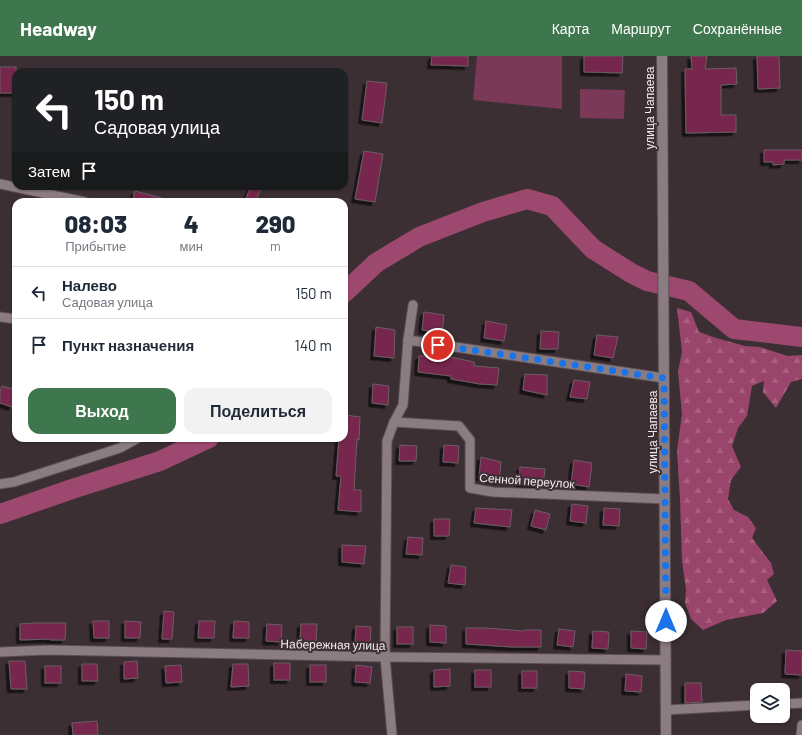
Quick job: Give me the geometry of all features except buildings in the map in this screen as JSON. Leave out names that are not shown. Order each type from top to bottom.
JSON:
[{"type":"street","name":"улица Чапаева","points":[[662,56],[666,735]]},
{"type":"street","points":[[0,184],[12,187]]},
{"type":"street","points":[[28,190],[66,198]]},
{"type":"street","points":[[392,735],[385,657],[387,441],[394,422],[403,405],[408,340],[414,305]]},
{"type":"street","points":[[0,317],[12,318]]},
{"type":"street","points":[[408,340],[664,378]]},
{"type":"street","name":"Сенной переулок","points":[[394,422],[459,426],[470,440],[470,488],[493,492],[665,499]]},
{"type":"street","points":[[0,484],[14,482],[120,448],[131,442]]},
{"type":"street","name":"Набережная улица","points":[[0,652],[49,650],[385,657],[666,660]]},
{"type":"street","points":[[790,704],[802,703]]},
{"type":"street","points":[[666,710],[750,705]]},
{"type":"street","points":[[801,735],[802,725]]},
{"type":"green space","points":[[677,308],[691,312],[699,332],[745,346],[760,347],[788,356],[802,355],[802,379],[791,382],[776,408],[763,392],[764,381],[752,386],[747,416],[738,428],[732,446],[741,467],[731,480],[728,499],[734,510],[748,517],[756,528],[752,538],[771,563],[774,574],[767,580],[777,601],[763,613],[726,620],[703,630],[691,619],[685,603],[686,589],[682,561],[677,451],[682,414],[678,371],[682,352]]},
{"type":"shaded area","points":[[477,56],[562,56],[562,109],[473,100]]},
{"type":"shaded area","points":[[580,89],[625,90],[624,119],[580,118]]},
{"type":"waterway","points":[[348,289],[376,263],[419,237],[483,212],[527,199],[552,206],[593,249],[631,273],[647,281],[689,291],[734,329],[802,337]]},
{"type":"waterway","points":[[0,514],[160,461],[200,442]]},
{"type":"route","points":[[438,345],[664,378],[666,621]]}]
